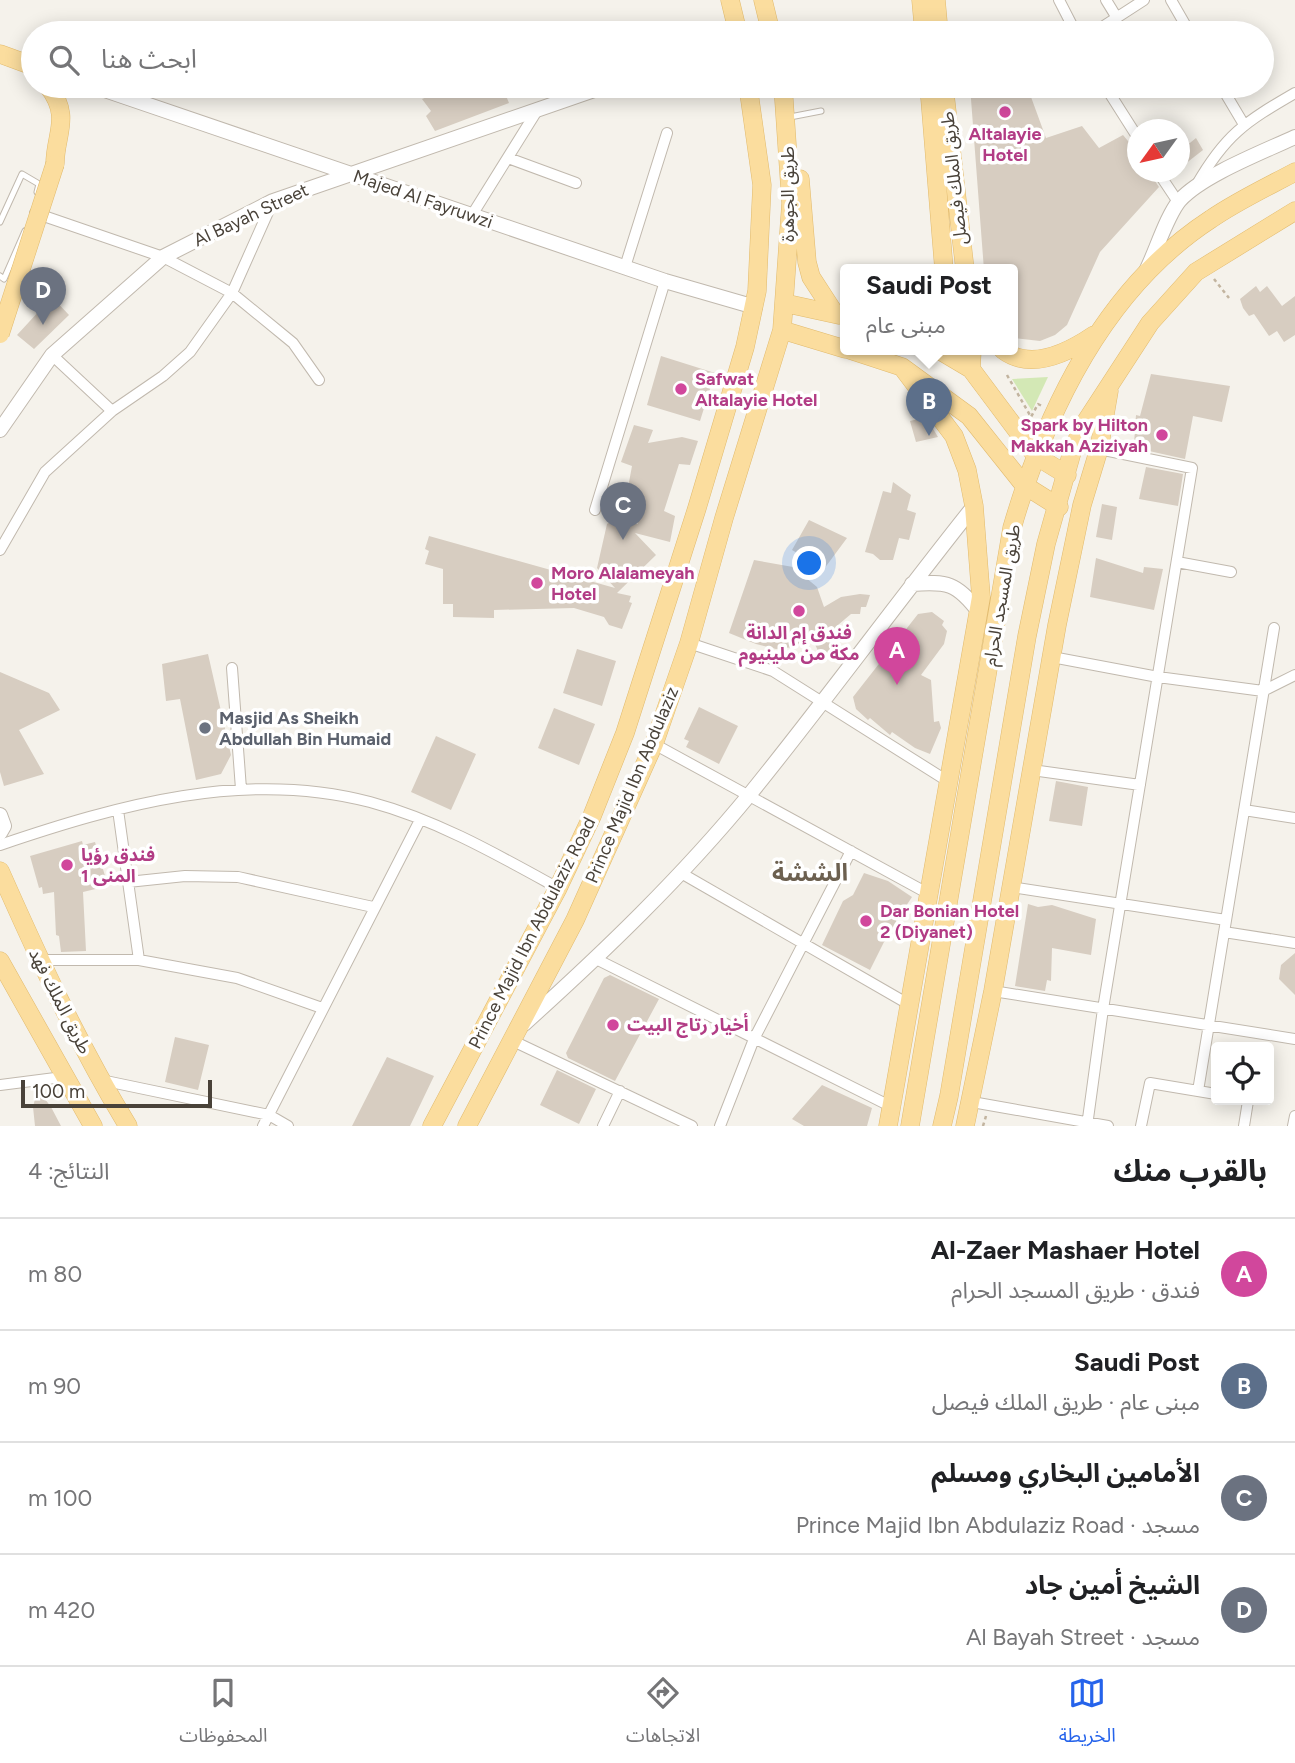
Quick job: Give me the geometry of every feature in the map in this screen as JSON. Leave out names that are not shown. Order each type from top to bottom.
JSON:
[{"type":"main road","points":[[730,0],[735,21]]},
{"type":"main road","points":[[763,0],[768,21]]},
{"type":"main road","points":[[927,21],[933,0]]},
{"type":"main road","points":[[933,0],[937,21]]},
{"type":"main road","points":[[0,54],[21,62]]},
{"type":"main road","points":[[0,334],[55,163],[63,124],[55,98]]},
{"type":"main road","name":"Prince Majid Ibn Abdulaziz Road","points":[[432,1126],[558,888],[592,816],[625,733],[697,508],[755,307],[762,185],[750,98]]},
{"type":"main road","name":"طريق الجوهرة","points":[[784,98],[790,203],[784,303]]},
{"type":"main road","name":"طريق الملك فيصل","points":[[930,98],[944,264]]},
{"type":"main road","name":"طريق الملك فيصل","points":[[945,98],[964,264]]},
{"type":"main road","points":[[788,141],[802,186],[807,262],[811,277],[840,315]]},
{"type":"main road","name":"طريق المسجد الحرام","points":[[910,1126],[1012,528],[1024,485],[1054,414],[1099,331],[1146,273],[1209,219],[1295,172]]},
{"type":"main road","name":"طريق المسجد الحرام","points":[[942,1126],[950,1096],[1027,636],[1046,544],[1083,426],[1150,323],[1204,267],[1295,211]]},
{"type":"main road","points":[[784,303],[840,315]]},
{"type":"main road","name":"Prince Majid Ibn Abdulaziz","points":[[467,1126],[575,920],[654,744],[689,643],[782,330],[784,303]]},
{"type":"main road","points":[[782,330],[840,347]]},
{"type":"main road","points":[[1013,355],[1019,358],[1068,353],[1099,331]]},
{"type":"main road","points":[[865,355],[902,367],[969,416],[1024,485],[1059,508]]},
{"type":"main road","points":[[947,355],[971,369],[1036,456],[1067,475]]},
{"type":"main road","points":[[971,369],[972,355]]},
{"type":"main road","points":[[888,1126],[981,597],[974,506],[967,470],[954,436],[902,367]]},
{"type":"main road","points":[[965,1126],[993,992],[1052,657],[1082,505],[1099,449],[1110,386]]},
{"type":"main road","points":[[697,508],[724,518]]},
{"type":"main road","name":"طريق الملك فهد","points":[[0,871],[38,960],[99,1079],[128,1126]]},
{"type":"main road","points":[[931,886],[952,883]]},
{"type":"main road","name":"طريق الملك فهد","points":[[0,962],[93,1126]]},
{"type":"street","points":[[1059,0],[1070,21]]},
{"type":"street","points":[[1106,0],[1117,18]]},
{"type":"street","points":[[1112,21],[1144,0]]},
{"type":"street","points":[[1171,0],[1183,21]]},
{"type":"street","points":[[1195,189],[1212,159],[1244,123],[1295,93]]},
{"type":"street","name":"Majed Al Fayruwzi","points":[[128,98],[665,281],[755,307]]},
{"type":"street","name":"Al Bayah Street","points":[[0,430],[52,355],[163,257],[272,201],[571,98]]},
{"type":"street","points":[[1113,98],[1127,121]]},
{"type":"street","points":[[1228,98],[1244,123]]},
{"type":"street","points":[[472,215],[538,109]]},
{"type":"street","points":[[625,267],[667,133]]},
{"type":"street","points":[[1146,273],[1178,202],[1239,163],[1295,137]]},
{"type":"street","points":[[508,158],[576,183]]},
{"type":"street","points":[[1165,182],[1178,202]]},
{"type":"street","points":[[0,550],[46,472],[112,411],[163,376],[190,352],[232,293],[272,201]]},
{"type":"street","points":[[33,212],[163,257],[232,293],[293,343],[319,380]]},
{"type":"street","points":[[595,510],[665,281]]},
{"type":"street","points":[[52,355],[112,411]]},
{"type":"street","points":[[1088,1124],[1103,1009],[1192,468],[1099,449]]},
{"type":"street","points":[[692,1126],[513,1036],[596,959],[681,873],[749,795],[974,506]]},
{"type":"street","points":[[1177,562],[1231,572]]},
{"type":"street","points":[[912,584],[944,582],[964,593],[979,612]]},
{"type":"street","points":[[1198,1091],[1273,628]]},
{"type":"street","points":[[689,643],[773,671],[823,700],[949,782]]},
{"type":"street","points":[[1052,657],[1158,677],[1263,691],[1295,676]]},
{"type":"street","points":[[232,668],[241,789]]},
{"type":"street","points":[[654,744],[850,851],[931,886]]},
{"type":"street","points":[[1032,769],[1140,785]]},
{"type":"street","points":[[0,845],[68,822],[184,794],[241,789],[306,791],[369,802],[420,820],[469,840],[558,888]]},
{"type":"street","points":[[118,810],[139,960]]},
{"type":"street","points":[[1244,810],[1295,818]]},
{"type":"street","points":[[0,815],[4,826],[0,833]]},
{"type":"street","points":[[263,1126],[373,907],[420,820]]},
{"type":"street","points":[[720,1126],[754,1039],[850,851]]},
{"type":"street","points":[[681,873],[910,1004]]},
{"type":"street","points":[[128,882],[186,876],[238,877],[373,907]]},
{"type":"street","points":[[1011,887],[1121,904],[1295,943]]},
{"type":"street","points":[[596,959],[892,1107]]},
{"type":"street","points":[[38,960],[139,960],[237,978],[322,1009]]},
{"type":"street","points":[[993,992],[1295,1039]]},
{"type":"street","points":[[0,1085],[63,1077]]},
{"type":"street","points":[[99,1079],[269,1115],[288,1126]]},
{"type":"street","points":[[1141,1126],[1150,1083],[1211,1093]]},
{"type":"street","points":[[603,1126],[620,1091]]},
{"type":"street","points":[[972,1102],[1108,1126]]},
{"type":"street","points":[[1244,1126],[1247,1105]]},
{"type":"street","points":[[1293,1126],[1295,1116]]},
{"type":"lane","points":[[787,118],[821,111]]},
{"type":"lane","points":[[0,222],[22,174],[39,184],[33,212],[4,279],[0,276]]},
{"type":"path","points":[[1204,267],[1229,299]]},
{"type":"path","points":[[1007,376],[1031,417],[1038,404],[1054,414]]},
{"type":"green space","points":[[1048,377],[1032,411],[1012,379]]},
{"type":"building","points":[[507,98],[509,103],[435,131],[426,116],[431,111],[422,99]]},
{"type":"building","points":[[971,98],[1031,98],[1046,138],[1082,126],[1099,148],[1123,135],[1127,140],[1127,182],[1156,182],[1159,187],[1100,252],[1067,325],[1055,335],[1040,341],[1018,339],[1018,264],[984,264]]},
{"type":"building","points":[[1196,138],[1203,150],[1190,160],[1190,143]]},
{"type":"building","points":[[1256,286],[1260,292],[1267,286],[1282,306],[1295,296],[1295,335],[1284,342],[1277,331],[1269,336],[1254,314],[1249,316],[1240,299]]},
{"type":"building","points":[[52,297],[69,315],[34,349],[17,335]]},
{"type":"building","name":"Safwat Altalayie Hotel","points":[[661,356],[715,373],[700,421],[647,405]]},
{"type":"building","points":[[1151,374],[1230,386],[1222,422],[1193,416],[1185,459],[1149,451],[1149,448],[1134,444],[1136,415],[1140,416]]},
{"type":"building","points":[[926,417],[938,437],[916,442],[910,421]]},
{"type":"building","points":[[634,425],[653,430],[648,443],[682,437],[698,441],[690,465],[679,464],[664,511],[675,516],[670,542],[635,533],[656,555],[617,593],[631,596],[629,602],[632,603],[622,629],[609,625],[604,617],[574,608],[494,610],[494,618],[453,617],[453,604],[443,604],[443,569],[425,564],[429,551],[425,549],[429,536],[615,588],[597,568],[607,524],[613,520],[638,524],[627,493],[632,466],[621,462]]},
{"type":"building","points":[[1146,467],[1183,474],[1178,506],[1139,499]]},
{"type":"building","points":[[893,482],[911,495],[907,510],[916,513],[909,540],[899,538],[893,560],[880,560],[865,552],[883,491],[891,493]]},
{"type":"building","points":[[1102,504],[1117,507],[1112,540],[1096,537]]},
{"type":"building","points":[[809,520],[847,538],[824,569],[792,550]]},
{"type":"building","points":[[1096,558],[1143,573],[1144,567],[1163,569],[1154,610],[1090,597]]},
{"type":"building","name":"فندق إم الدانة مكة من ملينيوم","points":[[754,560],[793,567],[817,587],[824,607],[841,597],[860,594],[870,595],[866,607],[861,607],[860,614],[851,614],[838,625],[831,652],[821,657],[811,636],[794,647],[776,649],[729,633]]},
{"type":"building","points":[[932,612],[944,621],[942,625],[947,631],[944,644],[921,675],[931,680],[934,722],[939,721],[941,728],[930,754],[915,748],[892,732],[890,735],[870,718],[868,720],[856,709],[853,697],[918,614]]},
{"type":"building","points":[[577,649],[616,661],[602,706],[563,693]]},
{"type":"building","name":"Masjid As Sheikh Abdullah Bin Humaid","points":[[208,654],[231,755],[221,774],[196,780],[180,699],[166,701],[162,664]]},
{"type":"building","points":[[0,672],[49,693],[60,710],[19,730],[44,774],[4,786],[0,772]]},
{"type":"building","points":[[699,707],[738,726],[719,764],[686,747],[689,741],[684,739]]},
{"type":"building","points":[[554,708],[595,724],[579,765],[538,748]]},
{"type":"building","points":[[436,736],[476,754],[451,810],[411,792]]},
{"type":"building","points":[[1056,781],[1088,787],[1082,826],[1049,821]]},
{"type":"building","name":"فندق رؤيا المنى 1","points":[[82,841],[83,845],[95,842],[108,886],[83,892],[86,951],[61,952],[59,936],[56,935],[54,892],[43,894],[42,887],[39,888],[30,856]]},
{"type":"building","name":"Dar Bonian Hotel 2 (Diyanet)","points":[[864,873],[888,881],[912,897],[896,921],[899,927],[895,935],[884,942],[870,970],[822,945],[843,901],[853,895]]},
{"type":"building","points":[[1028,904],[1038,907],[1052,905],[1096,919],[1091,955],[1052,948],[1051,981],[1047,980],[1045,991],[1015,986]]},
{"type":"building","points":[[1295,953],[1295,995],[1279,979],[1281,965]]},
{"type":"building","name":"أخيار رتاج البيت","points":[[610,975],[659,999],[615,1081],[568,1058],[566,1053],[604,978]]},
{"type":"building","points":[[175,1037],[209,1045],[198,1090],[165,1082]]},
{"type":"building","points":[[387,1057],[434,1076],[410,1126],[352,1126]]},
{"type":"building","points":[[557,1070],[596,1089],[579,1124],[540,1105]]},
{"type":"building","points":[[822,1085],[872,1108],[867,1126],[804,1126],[792,1119]]},
{"type":"building","points":[[42,1095],[61,1126],[35,1126],[33,1107],[35,1099]]},
{"type":"place","name":"Altalayie Hotel","points":[[1005,112]]},
{"type":"place","name":"الشيخ أمين جاد","points":[[43,325]]},
{"type":"place","name":"Safwat Altalayie Hotel","points":[[681,389]]},
{"type":"place","name":"Spark by Hilton Makkah Aziziyah","points":[[1162,435]]},
{"type":"place","name":"Saudi Post","points":[[929,436]]},
{"type":"place","name":"الأمامين البخاري ومسلم","points":[[623,540]]},
{"type":"place","name":"Moro Alalameyah Hotel","points":[[537,583]]},
{"type":"place","name":"فندق إم الدانة مكة من ملينيوم","points":[[799,611]]},
{"type":"place","name":"Al-Zaer Mashaer Hotel","points":[[897,685]]},
{"type":"place","name":"Masjid As Sheikh Abdullah Bin Humaid","points":[[205,728]]},
{"type":"place","name":"فندق رؤيا المنى 1","points":[[67,865]]},
{"type":"place","name":"Dar Bonian Hotel 2 (Diyanet)","points":[[866,921]]},
{"type":"place","name":"أخيار رتاج البيت","points":[[613,1025]]},
{"type":"district","name":"الششة","points":[[810,872]]}]
